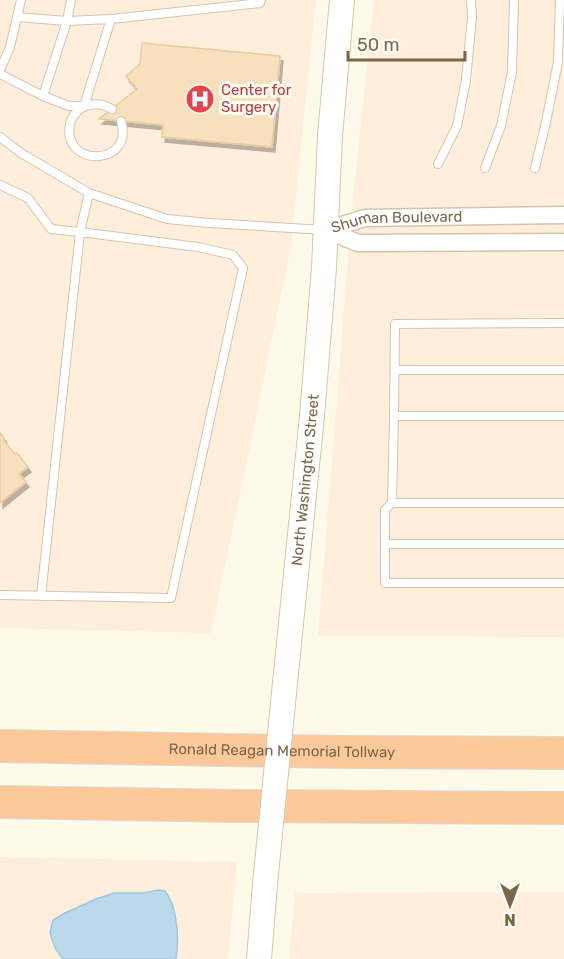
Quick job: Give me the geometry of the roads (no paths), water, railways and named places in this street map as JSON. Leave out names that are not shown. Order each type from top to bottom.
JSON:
[{"type":"highway","name":"Ronald Reagan Memorial Tollway","points":[[0,746],[564,753]]},
{"type":"highway","points":[[0,802],[564,808]]},
{"type":"main road","name":"North Washington Street","points":[[259,959],[312,416],[326,230],[330,136],[342,0]]},
{"type":"street","name":"Shuman Boulevard","points":[[326,230],[366,218],[564,215]]},
{"type":"street","name":"Shuman Boulevard","points":[[326,230],[358,243],[564,243]]},
{"type":"lane","points":[[21,0],[10,46],[0,72],[43,96],[69,106],[96,104],[112,109]]},
{"type":"lane","points":[[43,96],[67,21],[71,0]]},
{"type":"lane","points":[[17,16],[67,21],[111,19],[260,3],[261,0]]},
{"type":"lane","points":[[438,164],[457,126],[466,80],[472,17],[471,0]]},
{"type":"lane","points":[[485,168],[501,126],[512,72],[514,0]]},
{"type":"lane","points":[[535,168],[558,62],[560,0]]},
{"type":"lane","points":[[111,19],[84,106],[72,120],[70,132],[73,144],[81,153],[93,157],[105,156],[116,149],[122,138],[121,121]]},
{"type":"lane","points":[[0,137],[21,153],[89,193],[167,219],[209,224],[326,230]]},
{"type":"lane","points":[[0,185],[28,198],[51,229],[198,246],[232,255],[243,268],[171,598],[0,595]]},
{"type":"lane","points":[[41,596],[80,232],[89,193]]},
{"type":"lane","points":[[564,323],[395,324],[392,503],[386,510],[385,544],[385,583],[564,583]]},
{"type":"lane","points":[[395,370],[564,370]]},
{"type":"lane","points":[[394,416],[564,416]]},
{"type":"lane","points":[[392,503],[564,503]]},
{"type":"lane","points":[[385,544],[564,544]]},
{"type":"water","points":[[165,891],[175,914],[176,959],[63,959],[55,948],[50,933],[53,920],[65,913],[114,893],[143,893]]},
{"type":"place","name":"Center for Surgery","points":[[200,99]]}]
